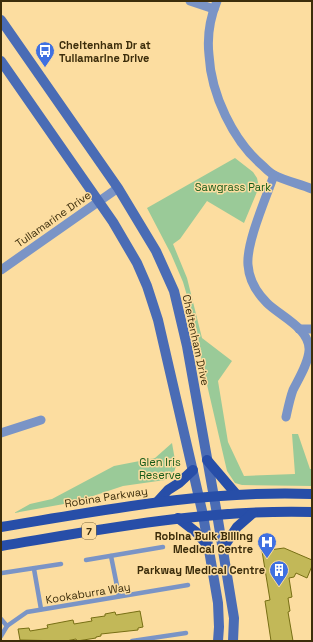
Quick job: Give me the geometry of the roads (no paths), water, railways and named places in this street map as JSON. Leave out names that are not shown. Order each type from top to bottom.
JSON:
[{"type":"main road","name":"Cheltenham Drive","points":[[1,20],[118,188],[156,251],[174,291],[187,346],[223,548],[234,618],[232,641]]},
{"type":"main road","points":[[1,61],[99,201],[126,243],[153,304],[166,350],[203,515],[218,603],[218,641]]},
{"type":"main road","points":[[207,460],[236,494]]},
{"type":"main road","points":[[158,501],[168,490],[179,483],[193,470]]},
{"type":"main road","name":"Robina Parkway","points":[[1,527],[158,501],[236,494],[312,494]]},
{"type":"main road","name":"7","points":[[1,546],[203,515],[312,512]]},
{"type":"main road","points":[[223,548],[237,526],[253,513]]},
{"type":"main road","points":[[178,518],[196,532],[208,546]]},
{"type":"street","points":[[190,1],[216,5],[208,42],[208,56],[214,86],[228,122],[240,142],[254,159],[274,175],[312,189]]},
{"type":"street","points":[[274,175],[257,222],[248,255],[248,266],[250,277],[257,291],[267,303],[292,322],[306,336],[310,350],[309,360],[292,392],[286,417]]},
{"type":"street","name":"Tullamarine Drive","points":[[1,270],[118,188]]},
{"type":"street","points":[[299,329],[312,329]]},
{"type":"street","points":[[1,433],[41,420]]},
{"type":"lane","points":[[86,560],[163,547]]},
{"type":"lane","points":[[112,556],[119,596]]},
{"type":"lane","points":[[2,573],[61,564]]},
{"type":"lane","points":[[34,568],[41,610]]},
{"type":"lane","name":"Kookaburra Way","points":[[1,636],[7,626],[27,612],[188,585]]},
{"type":"lane","points":[[1,619],[7,626]]},
{"type":"lane","points":[[132,641],[186,633]]},
{"type":"place","name":"Cheltenham Dr at Tullamarine Drive","points":[[45,68]]},
{"type":"place","name":"Robina Bulk Billing Medical Centre","points":[[267,559]]},
{"type":"place","name":"Parkway Medical Centre","points":[[279,587]]},
{"type":"park label","name":"Sawgrass Park","points":[[233,187]]},
{"type":"park label","name":"Glen Iris Reserve","points":[[160,468]]}]
